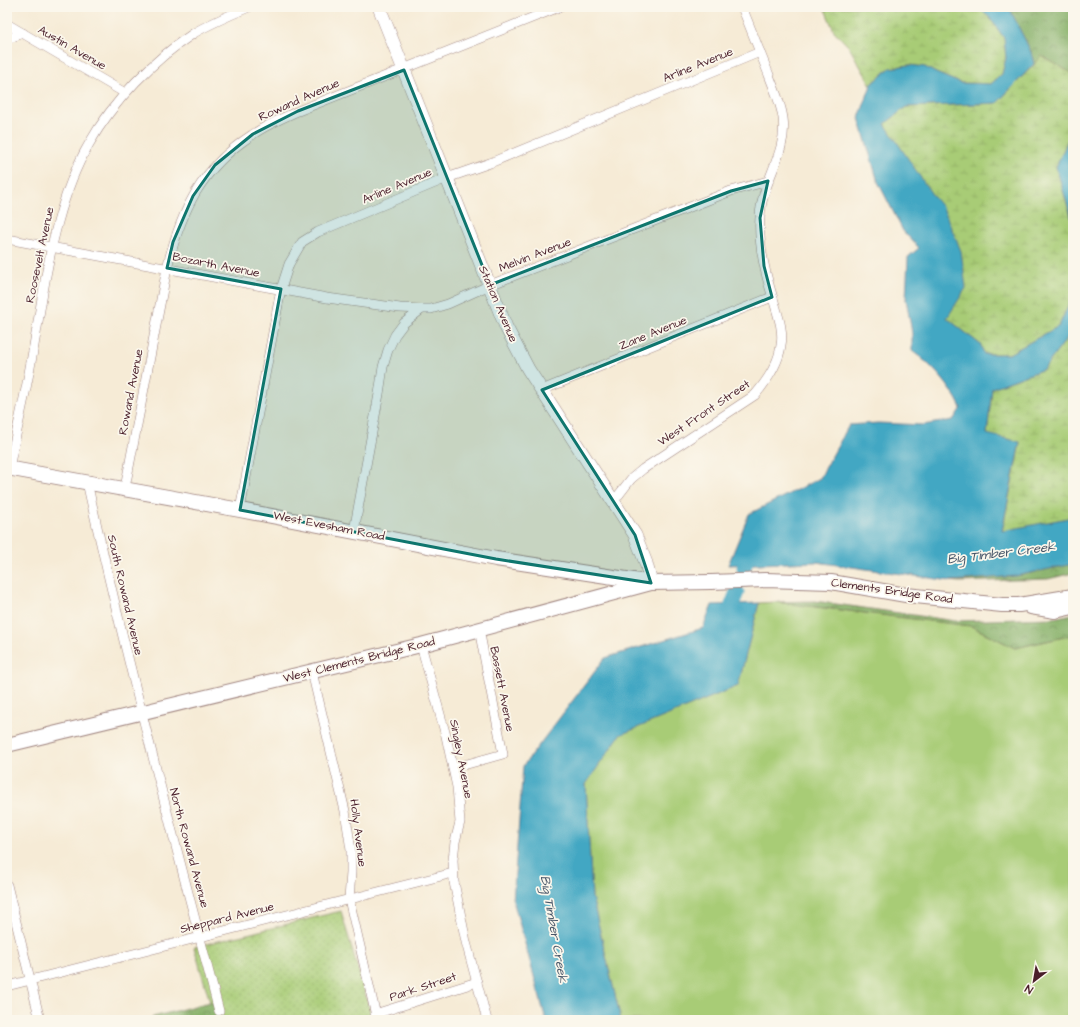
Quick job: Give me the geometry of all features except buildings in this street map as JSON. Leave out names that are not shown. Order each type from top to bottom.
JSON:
[{"type":"main road","name":"West Evesham Road","points":[[8,468],[125,488],[496,559],[651,583]]},
{"type":"main road","points":[[582,572],[597,584],[598,594],[594,598]]},
{"type":"main road","name":"Clements Bridge Road","points":[[711,582],[765,580],[831,582],[906,595],[1002,605],[1018,605],[1073,596]]},
{"type":"main road","name":"West Clements Bridge Road","points":[[7,745],[421,645],[651,583],[711,582]]},
{"type":"main road","points":[[1018,605],[1055,611],[1073,607]]},
{"type":"street","name":"Roosevelt Avenue","points":[[8,468],[31,362],[52,247],[62,210],[78,166],[89,143],[119,99],[154,64],[196,32],[249,7]]},
{"type":"street","name":"Station Avenue","points":[[379,7],[506,327],[528,369],[635,535],[646,563],[651,583]]},
{"type":"street","name":"Rowand Avenue","points":[[125,488],[167,268],[174,242],[193,196],[215,165],[238,144],[270,124],[298,111],[559,7]]},
{"type":"street","name":"West Front Street","points":[[614,502],[631,479],[642,469],[755,396],[762,387],[777,359],[781,345],[782,332],[778,313],[764,266],[760,218],[761,203],[768,180],[781,150],[784,134],[783,117],[776,94],[742,7]]},
{"type":"street","name":"Austin Avenue","points":[[7,24],[125,93]]},
{"type":"street","points":[[7,39],[23,33]]},
{"type":"street","name":"Arline Avenue","points":[[240,510],[281,289],[289,264],[302,242],[308,237],[447,178],[490,163],[760,52]]},
{"type":"street","name":"Melvin Avenue","points":[[354,531],[380,394],[383,367],[388,350],[395,335],[404,323],[422,309],[431,309],[448,304],[490,285],[731,191],[768,180]]},
{"type":"street","name":"Bozarth Avenue","points":[[7,239],[327,298],[392,307],[422,309]]},
{"type":"street","name":"Zane Avenue","points":[[542,390],[772,297]]},
{"type":"street","name":"South Rowand Avenue","points":[[87,482],[106,570],[141,713]]},
{"type":"street","name":"Bassett Avenue","points":[[453,768],[502,754],[479,629]]},
{"type":"street","name":"Singley Avenue","points":[[421,645],[446,736],[457,787],[460,822],[454,848],[454,882],[466,942],[487,1020]]},
{"type":"street","name":"Holly Avenue","points":[[312,672],[345,811],[351,850],[349,899],[376,1017]]},
{"type":"street","name":"North Rowand Avenue","points":[[141,713],[219,1011]]},
{"type":"street","name":"Sheppard Avenue","points":[[7,986],[453,873]]},
{"type":"street","points":[[7,885],[40,1020]]},
{"type":"street","name":"Park Street","points":[[376,1017],[477,982]]},
{"type":"highlighted area","points":[[404,70],[490,285],[731,191],[768,181],[760,218],[764,266],[772,297],[542,390],[635,535],[651,583],[496,559],[240,510],[281,289],[167,268],[173,242],[193,196],[215,165],[253,134],[298,111]]},
{"type":"green space","points":[[824,7],[978,7],[990,18],[1004,38],[1006,58],[1002,74],[991,84],[960,83],[925,67],[909,65],[890,68],[871,85],[849,47],[834,31]]},
{"type":"green space","points":[[1009,7],[1073,7],[1073,74],[1042,57],[1034,64],[1031,52]]},
{"type":"green space","points":[[1042,56],[1073,74],[1073,129],[1056,167],[1073,223],[1073,295],[1059,326],[1009,354],[984,354],[981,345],[947,318],[885,124],[906,107],[997,103]]},
{"type":"green space","points":[[1073,330],[1073,517],[1002,532],[1020,443],[987,435],[992,388],[1044,369]]},
{"type":"green space","points":[[1073,564],[1073,573],[1048,579],[951,581],[1016,576]]},
{"type":"green space","points":[[815,601],[955,621],[1053,618],[1073,614],[1073,635],[1015,648],[971,626],[776,602]]},
{"type":"green space","points":[[776,602],[971,626],[1015,648],[1073,635],[1073,1020],[621,1020],[592,897],[586,784],[619,735],[738,686],[759,603]]},
{"type":"green space","points":[[341,911],[373,1020],[221,1020],[217,1001],[210,1002],[194,947]]},
{"type":"green space","points":[[217,1000],[221,1020],[150,1020],[153,1017]]},
{"type":"water","points":[[978,7],[1009,7],[1031,52],[1034,64],[997,103],[906,107],[885,124],[933,196],[943,208],[961,251],[966,288],[947,318],[981,345],[984,354],[1009,354],[1059,326],[1073,295],[1073,330],[1044,369],[992,388],[987,434],[1020,442],[1002,531],[1073,517],[1073,564],[1016,576],[951,581],[816,562],[728,565],[749,514],[820,478],[849,425],[878,423],[923,425],[953,420],[961,408],[952,392],[940,376],[912,351],[912,333],[906,299],[908,257],[919,248],[903,231],[878,182],[859,118],[871,85],[890,68],[909,65],[925,67],[960,83],[991,84],[1002,74],[1006,58],[1004,38],[990,18]]},
{"type":"water","points":[[1073,129],[1073,223],[1056,167]]},
{"type":"water","points":[[759,603],[738,686],[620,735],[586,784],[592,897],[621,1020],[546,1020],[513,900],[523,766],[605,658],[703,628],[712,605]]},
{"type":"waterway","name":"Big Timber Creek","points":[[744,568],[747,558],[754,547]]},
{"type":"waterway","name":"Big Timber Creek","points":[[725,623],[737,592]]}]
